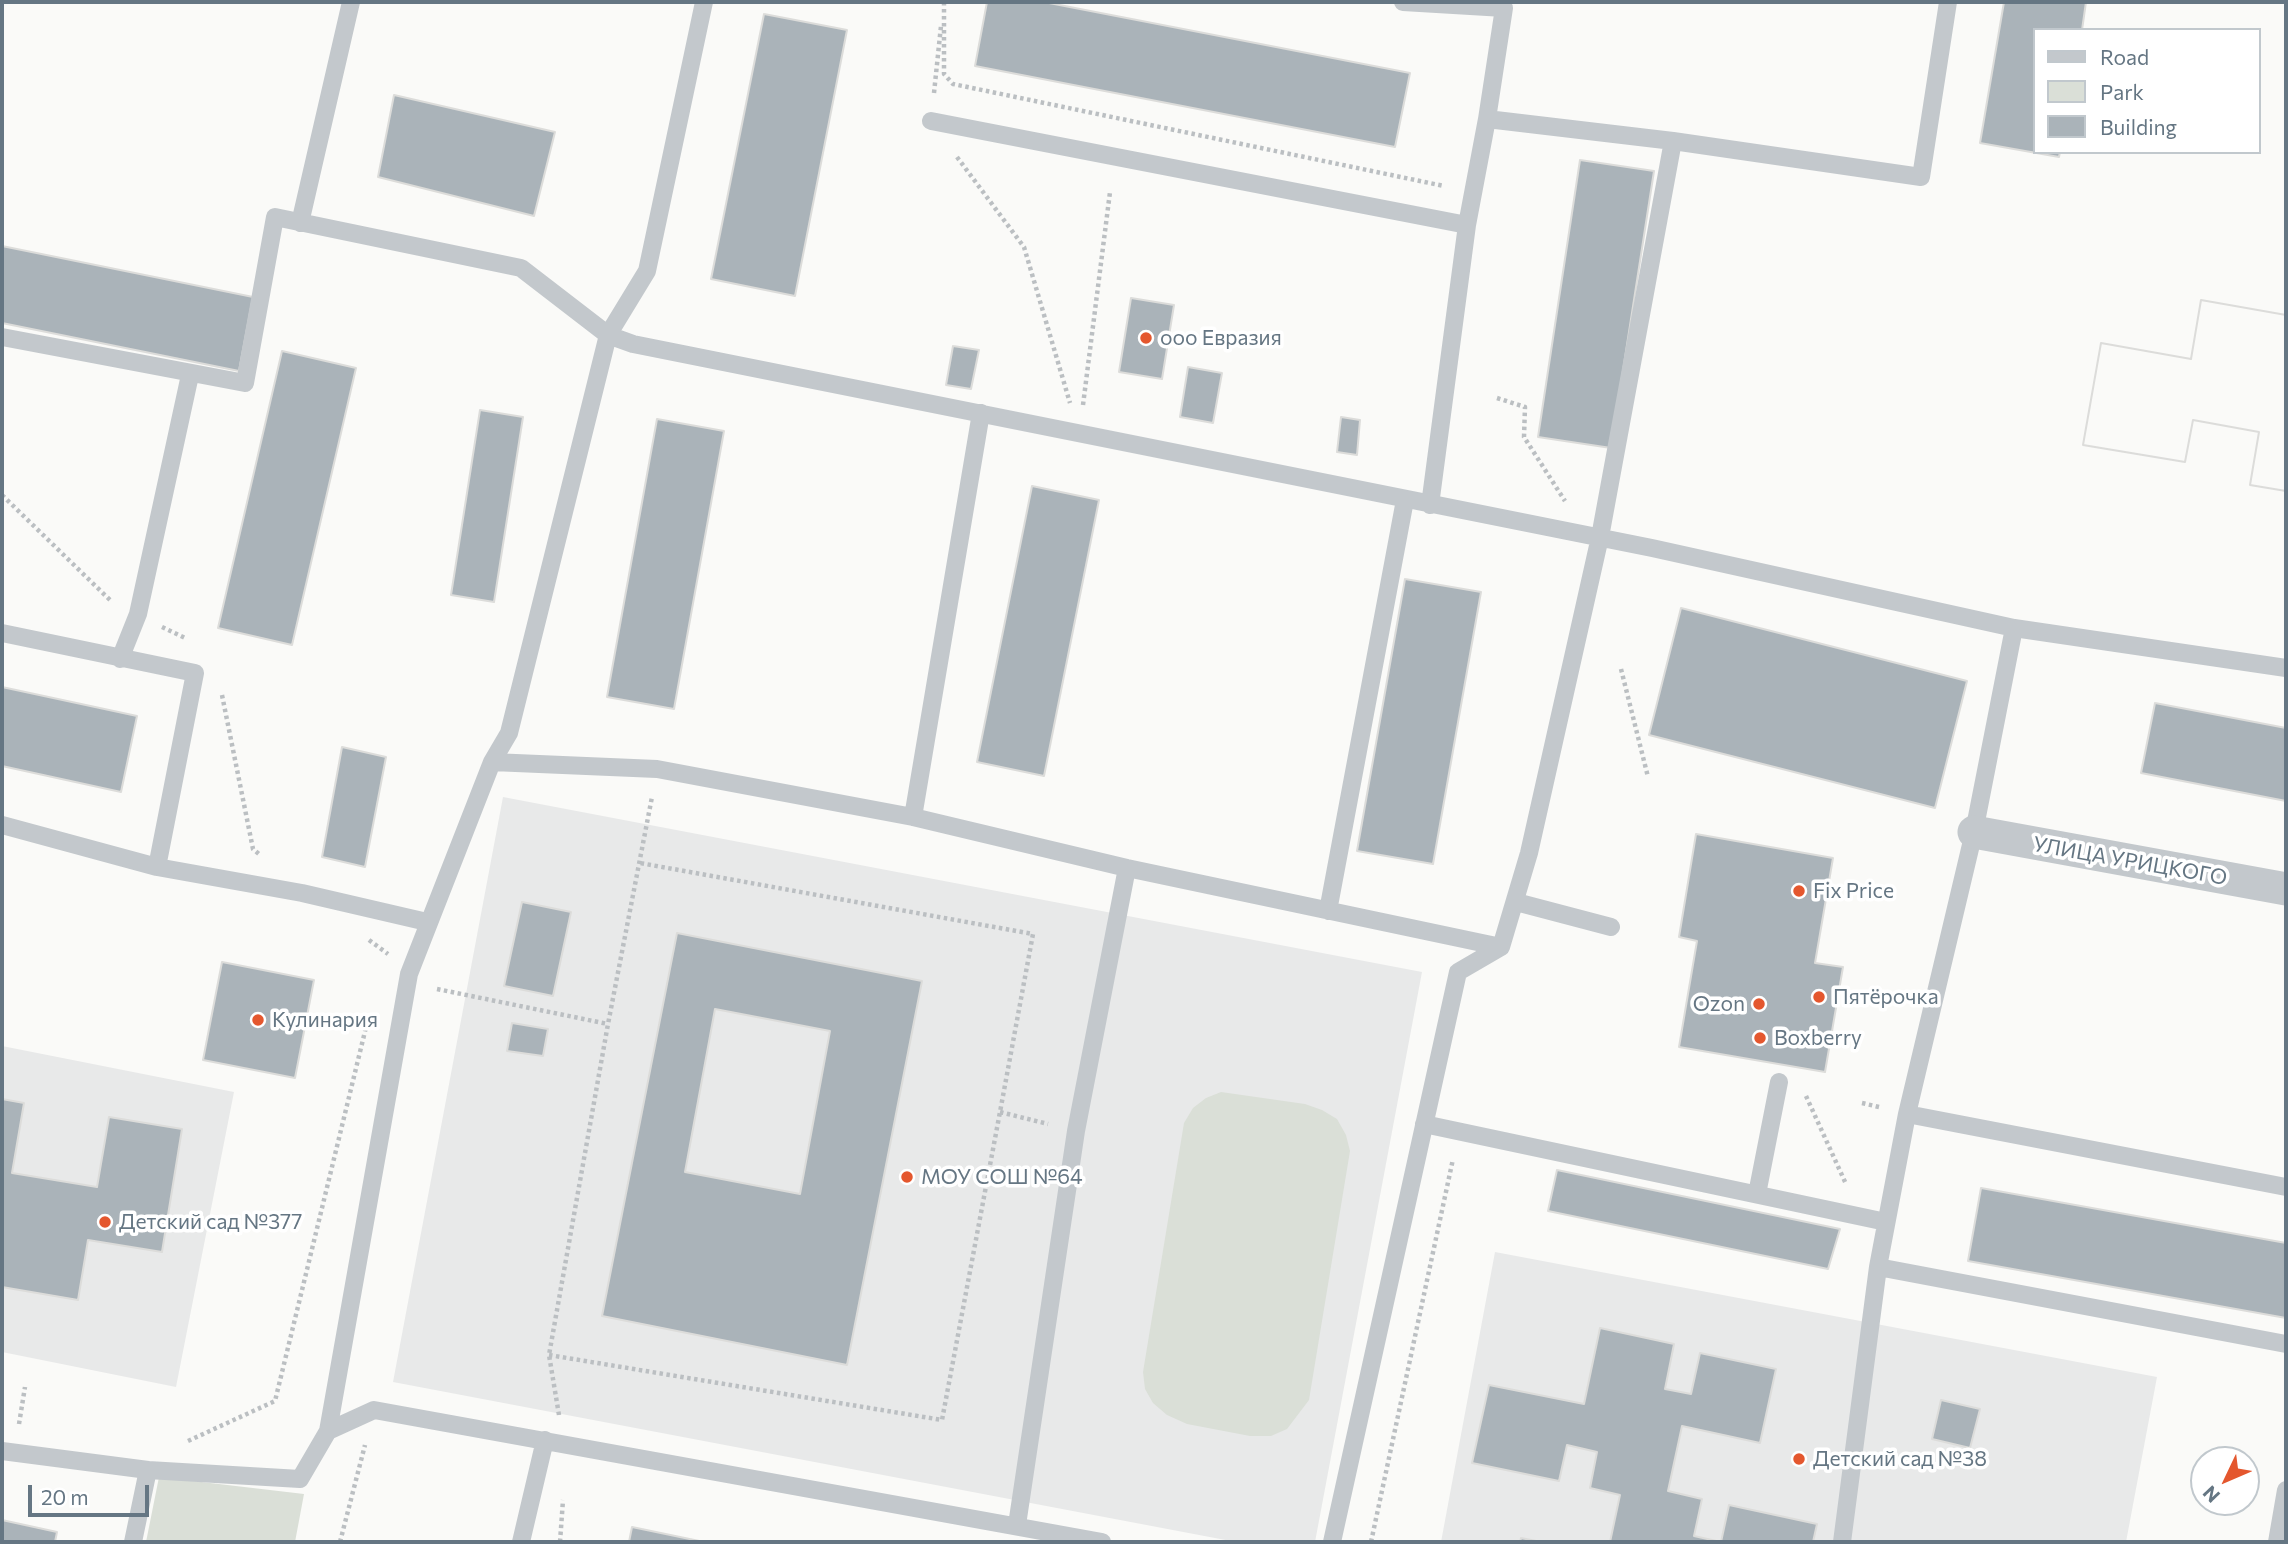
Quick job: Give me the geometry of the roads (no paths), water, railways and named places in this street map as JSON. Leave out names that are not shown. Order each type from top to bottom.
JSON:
[{"type":"street","name":"УЛИЦА УРИЦКОГО","points":[[1974,832],[2286,889]]},
{"type":"lane","points":[[300,223],[351,2]]},
{"type":"lane","points":[[2,1451],[148,1470],[300,1479],[328,1431],[409,974],[427,922],[492,762],[509,733],[608,335],[647,271],[704,2]]},
{"type":"lane","points":[[1403,2],[1504,8],[1467,225],[1430,505]]},
{"type":"lane","points":[[1487,119],[1673,141],[1921,177],[1948,2]]},
{"type":"lane","points":[[931,121],[1467,225]]},
{"type":"lane","points":[[1332,1542],[1458,972],[1502,947],[1516,902],[1673,141]]},
{"type":"lane","points":[[2,337],[245,383],[275,216],[521,268],[608,335],[633,344],[1593,536],[2014,628],[2286,668]]},
{"type":"lane","points":[[120,659],[138,614],[190,374]]},
{"type":"lane","points":[[913,817],[981,413]]},
{"type":"lane","points":[[1328,911],[1405,500]]},
{"type":"lane","points":[[1842,1542],[1886,1222],[1907,1114],[1974,832],[2014,628]]},
{"type":"lane","points":[[2,633],[195,673],[157,867]]},
{"type":"lane","points":[[492,762],[657,769],[913,817],[1127,868],[1502,947]]},
{"type":"lane","points":[[2,825],[157,867],[302,893],[427,922]]},
{"type":"lane","points":[[1017,1525],[1076,1132],[1127,868]]},
{"type":"lane","points":[[1516,902],[1611,927]]},
{"type":"lane","points":[[1757,1194],[1779,1082]]},
{"type":"lane","points":[[1907,1114],[2286,1187]]},
{"type":"lane","points":[[1424,1124],[1886,1222]]},
{"type":"lane","points":[[1878,1267],[2286,1344]]},
{"type":"lane","points":[[328,1431],[374,1410],[1102,1542]]},
{"type":"lane","points":[[521,1542],[545,1440]]},
{"type":"lane","points":[[133,1542],[148,1470]]},
{"type":"lane","points":[[2277,1542],[2286,1490]]},
{"type":"place","name":"ооо Евразия","points":[[1146,338]]},
{"type":"place","name":"Fix Price","points":[[1799,891]]},
{"type":"place","name":"Пятёрочка","points":[[1819,997]]},
{"type":"place","name":"Ozon","points":[[1759,1004]]},
{"type":"place","name":"Кулинария","points":[[258,1020]]},
{"type":"place","name":"Boxberry","points":[[1760,1038]]},
{"type":"place","name":"МОУ СОШ №64","points":[[907,1177]]},
{"type":"place","name":"Детский сад №377","points":[[105,1222]]},
{"type":"place","name":"Детский сад №38","points":[[1799,1459]]}]
